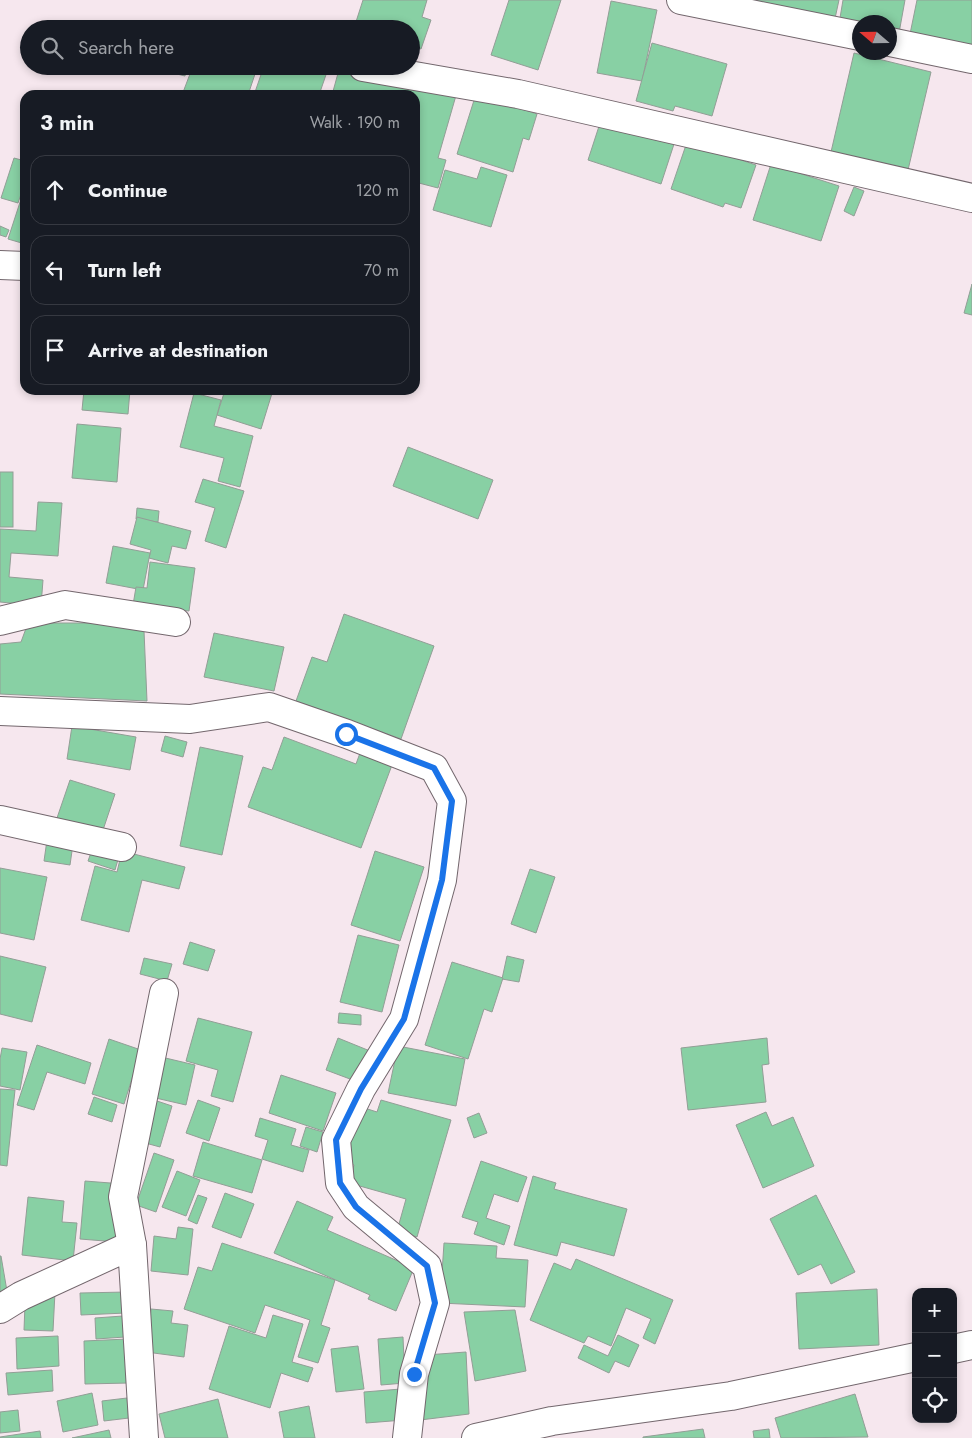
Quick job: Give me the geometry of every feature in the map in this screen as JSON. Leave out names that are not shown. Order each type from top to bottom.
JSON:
[{"type":"street","points":[[681,0],[852,34]]},
{"type":"street","points":[[897,43],[972,59]]},
{"type":"street","points":[[409,75],[518,94],[972,198]]},
{"type":"street","points":[[0,264],[20,266]]},
{"type":"street","points":[[0,621],[65,605],[176,622]]},
{"type":"street","points":[[0,711],[190,719],[268,707],[346,734],[434,768],[452,801],[442,880],[404,1019],[361,1089],[336,1140],[340,1183],[356,1207],[427,1266],[435,1303],[414,1374],[407,1438]]},
{"type":"street","points":[[0,820],[122,847]]},
{"type":"street","points":[[144,1438],[132,1245],[123,1197],[164,993]]},
{"type":"street","points":[[0,1309],[21,1296],[132,1245]]},
{"type":"street","points":[[957,1348],[972,1345]]},
{"type":"street","points":[[476,1438],[552,1429],[731,1396],[912,1358]]},
{"type":"building","points":[[363,0],[427,0],[422,17],[431,20],[421,49],[420,20],[357,20]]},
{"type":"building","points":[[509,0],[561,0],[538,70],[491,55]]},
{"type":"building","points":[[726,0],[839,0],[834,23]]},
{"type":"building","points":[[843,0],[905,0],[899,33],[897,33],[897,15],[852,15],[852,23],[839,24]]},
{"type":"building","points":[[917,0],[972,0],[972,49],[910,34]]},
{"type":"building","points":[[611,1],[657,10],[642,81],[597,73]]},
{"type":"building","points":[[652,43],[727,64],[712,116],[675,106],[673,111],[636,101]]},
{"type":"building","points":[[852,60],[882,60],[931,72],[908,170],[831,152]]},
{"type":"building","points":[[190,75],[255,75],[250,90],[184,90]]},
{"type":"building","points":[[261,75],[326,75],[321,90],[256,90]]},
{"type":"building","points":[[338,75],[372,75],[404,84],[457,92],[438,158],[446,160],[438,188],[420,183],[420,90],[333,90]]},
{"type":"building","points":[[476,94],[537,114],[529,140],[523,138],[513,172],[457,154]]},
{"type":"building","points":[[602,117],[675,141],[661,184],[588,160]]},
{"type":"building","points":[[687,142],[756,165],[741,208],[725,203],[723,207],[671,189]]},
{"type":"building","points":[[14,158],[20,160],[20,197],[18,203],[1,198]]},
{"type":"building","points":[[771,164],[839,186],[821,241],[753,220]]},
{"type":"building","points":[[481,167],[507,175],[491,227],[433,210],[445,170],[477,179]]},
{"type":"building","points":[[854,187],[864,191],[854,216],[844,211]]},
{"type":"building","points":[[20,202],[20,243],[8,239]]},
{"type":"building","points":[[0,226],[9,230],[6,237],[0,235]]},
{"type":"building","points":[[972,284],[972,315],[964,313]]},
{"type":"building","points":[[84,395],[130,395],[128,414],[82,410]]},
{"type":"building","points":[[193,395],[221,400],[214,426],[253,436],[240,487],[218,481],[224,458],[180,447]]},
{"type":"building","points":[[223,395],[271,395],[261,429],[217,415]]},
{"type":"building","points":[[77,424],[121,428],[117,482],[72,478]]},
{"type":"building","points":[[408,447],[493,480],[478,519],[393,486]]},
{"type":"building","points":[[0,472],[13,472],[13,527],[0,527]]},
{"type":"building","points":[[203,479],[244,491],[226,548],[205,541],[215,508],[195,502]]},
{"type":"building","points":[[38,502],[62,503],[58,556],[11,553],[9,577],[43,580],[41,606],[0,602],[0,529],[36,531]]},
{"type":"building","points":[[137,508],[159,511],[158,522],[136,519]]},
{"type":"building","points":[[137,517],[191,531],[186,549],[172,546],[168,563],[149,558],[151,550],[130,544]]},
{"type":"building","points":[[113,546],[150,553],[143,590],[106,583]]},
{"type":"building","points":[[150,562],[195,568],[189,611],[133,605],[136,587],[147,588]]},
{"type":"building","points":[[344,614],[434,646],[401,739],[296,701],[312,657],[327,662]]},
{"type":"building","points":[[28,623],[121,623],[144,631],[147,701],[0,694],[0,644],[21,642]]},
{"type":"building","points":[[214,633],[284,647],[274,691],[204,677]]},
{"type":"building","points":[[72,726],[136,737],[130,770],[67,759]]},
{"type":"building","points":[[165,736],[187,742],[183,757],[161,751]]},
{"type":"building","points":[[284,737],[356,764],[360,753],[392,765],[361,848],[248,807],[263,767],[272,770]]},
{"type":"building","points":[[200,747],[243,756],[222,855],[180,846]]},
{"type":"building","points":[[70,780],[115,794],[102,833],[57,818]]},
{"type":"building","points":[[47,840],[73,844],[70,865],[44,861]]},
{"type":"building","points":[[93,847],[119,856],[115,870],[88,861]]},
{"type":"building","points":[[122,851],[185,867],[179,889],[142,880],[129,932],[81,920],[95,866],[117,872]]},
{"type":"building","points":[[375,851],[424,867],[400,941],[351,925]]},
{"type":"building","points":[[0,868],[47,877],[34,940],[0,933]]},
{"type":"building","points":[[530,869],[555,877],[536,933],[511,924]]},
{"type":"building","points":[[358,935],[399,945],[382,1012],[340,1002]]},
{"type":"building","points":[[190,942],[215,950],[208,971],[183,964]]},
{"type":"building","points":[[0,956],[46,967],[32,1022],[0,1014]]},
{"type":"building","points":[[507,956],[524,960],[519,982],[502,979]]},
{"type":"building","points":[[144,958],[172,964],[167,981],[140,974]]},
{"type":"building","points":[[452,962],[503,978],[492,1012],[484,1009],[468,1059],[425,1045]]},
{"type":"building","points":[[339,1013],[361,1015],[361,1025],[338,1023]]},
{"type":"building","points":[[198,1018],[252,1032],[233,1102],[211,1096],[218,1070],[186,1061]]},
{"type":"building","points":[[338,1038],[370,1051],[358,1082],[326,1070]]},
{"type":"building","points":[[767,1038],[769,1064],[762,1065],[766,1102],[688,1110],[681,1048]]},
{"type":"building","points":[[109,1039],[141,1050],[124,1104],[92,1094]]},
{"type":"building","points":[[37,1045],[91,1063],[85,1084],[47,1072],[34,1110],[17,1105]]},
{"type":"building","points":[[398,1046],[465,1059],[456,1106],[388,1093]]},
{"type":"building","points":[[2,1048],[27,1052],[20,1090],[0,1086]]},
{"type":"building","points":[[157,1056],[195,1065],[186,1105],[147,1096]]},
{"type":"building","points":[[281,1075],[336,1093],[323,1131],[269,1113]]},
{"type":"building","points":[[0,1089],[15,1090],[7,1166],[0,1165]]},
{"type":"building","points":[[94,1097],[117,1105],[112,1122],[88,1114]]},
{"type":"building","points":[[151,1099],[172,1106],[160,1147],[138,1141]]},
{"type":"building","points":[[198,1100],[220,1108],[209,1141],[186,1133]]},
{"type":"building","points":[[381,1100],[451,1120],[417,1237],[397,1231],[406,1199],[349,1183],[354,1165],[342,1161],[358,1106],[377,1112]]},
{"type":"building","points":[[766,1112],[772,1126],[793,1117],[814,1166],[763,1188],[736,1125]]},
{"type":"building","points":[[479,1113],[487,1133],[474,1138],[467,1118]]},
{"type":"building","points":[[260,1118],[296,1129],[291,1145],[309,1150],[303,1172],[262,1159],[268,1140],[255,1136]]},
{"type":"building","points":[[306,1127],[323,1132],[317,1152],[300,1146]]},
{"type":"building","points":[[203,1142],[262,1160],[252,1193],[193,1176]]},
{"type":"building","points":[[154,1153],[174,1160],[156,1212],[136,1205]]},
{"type":"building","points":[[481,1161],[527,1177],[518,1202],[494,1194],[486,1218],[510,1226],[504,1245],[474,1234],[478,1222],[462,1217]]},
{"type":"building","points":[[177,1171],[200,1180],[186,1216],[162,1207]]},
{"type":"building","points":[[533,1176],[556,1183],[554,1189],[627,1209],[614,1256],[561,1242],[557,1256],[514,1245]]},
{"type":"building","points":[[85,1181],[123,1184],[117,1242],[80,1239]]},
{"type":"building","points":[[225,1193],[254,1204],[241,1238],[212,1227]]},
{"type":"building","points":[[198,1195],[207,1198],[197,1224],[188,1220]]},
{"type":"building","points":[[816,1195],[855,1272],[831,1284],[821,1264],[798,1275],[770,1219]]},
{"type":"building","points":[[28,1197],[64,1201],[62,1222],[77,1223],[73,1261],[22,1255]]},
{"type":"building","points":[[297,1201],[333,1217],[327,1230],[414,1268],[396,1311],[368,1299],[370,1295],[274,1253]]},
{"type":"building","points":[[178,1227],[193,1229],[188,1275],[151,1271],[154,1236],[176,1239]]},
{"type":"building","points":[[222,1243],[335,1280],[321,1325],[330,1328],[318,1363],[298,1357],[310,1320],[265,1305],[255,1333],[184,1309],[198,1267],[212,1271]]},
{"type":"building","points":[[444,1243],[497,1246],[496,1258],[528,1260],[525,1307],[440,1303]]},
{"type":"building","points":[[0,1256],[8,1297],[0,1302]]},
{"type":"building","points":[[576,1259],[673,1300],[655,1344],[643,1338],[651,1319],[626,1308],[611,1346],[588,1336],[584,1343],[530,1320],[554,1263],[571,1270]]},
{"type":"building","points":[[877,1289],[879,1345],[799,1349],[796,1293]]},
{"type":"building","points":[[55,1292],[53,1331],[24,1330],[25,1304]]},
{"type":"building","points":[[126,1292],[126,1313],[81,1315],[80,1293]]},
{"type":"building","points":[[151,1309],[173,1311],[171,1323],[188,1325],[184,1357],[146,1352]]},
{"type":"building","points":[[515,1310],[526,1371],[475,1381],[464,1312]]},
{"type":"building","points":[[273,1315],[303,1324],[292,1362],[313,1368],[308,1382],[281,1373],[270,1408],[209,1389],[229,1326],[266,1338]]},
{"type":"building","points":[[123,1316],[125,1337],[96,1339],[95,1318]]},
{"type":"building","points":[[618,1335],[639,1345],[629,1367],[615,1361],[609,1373],[578,1358],[584,1345],[608,1356]]},
{"type":"building","points":[[58,1336],[59,1366],[17,1369],[16,1338]]},
{"type":"building","points":[[403,1337],[405,1383],[381,1385],[378,1339]]},
{"type":"building","points":[[127,1339],[129,1383],[85,1384],[84,1341]]},
{"type":"building","points":[[358,1346],[364,1389],[336,1392],[331,1349]]},
{"type":"building","points":[[466,1352],[469,1414],[412,1421],[426,1355]]},
{"type":"building","points":[[52,1370],[53,1391],[8,1395],[6,1373]]},
{"type":"building","points":[[401,1389],[404,1420],[366,1423],[364,1392]]},
{"type":"building","points":[[92,1393],[98,1425],[63,1432],[57,1401]]},
{"type":"building","points":[[855,1394],[868,1437],[781,1438],[775,1418]]},
{"type":"building","points":[[127,1398],[129,1418],[104,1421],[102,1401]]},
{"type":"building","points":[[218,1399],[228,1438],[165,1438],[159,1414]]},
{"type":"building","points":[[309,1406],[315,1438],[284,1438],[279,1412]]},
{"type":"building","points":[[18,1410],[20,1431],[0,1433],[0,1412]]},
{"type":"building","points":[[703,1429],[705,1438],[643,1438],[643,1437]]},
{"type":"building","points":[[769,1429],[770,1438],[754,1438],[753,1431]]},
{"type":"building","points":[[109,1430],[111,1438],[72,1438]]},
{"type":"building","points":[[40,1431],[41,1438],[0,1438],[0,1437]]},
{"type":"route","points":[[346,734],[434,768],[452,801],[442,880],[404,1019],[361,1089],[336,1140],[340,1183],[356,1207],[427,1266],[435,1303],[414,1374]]}]
